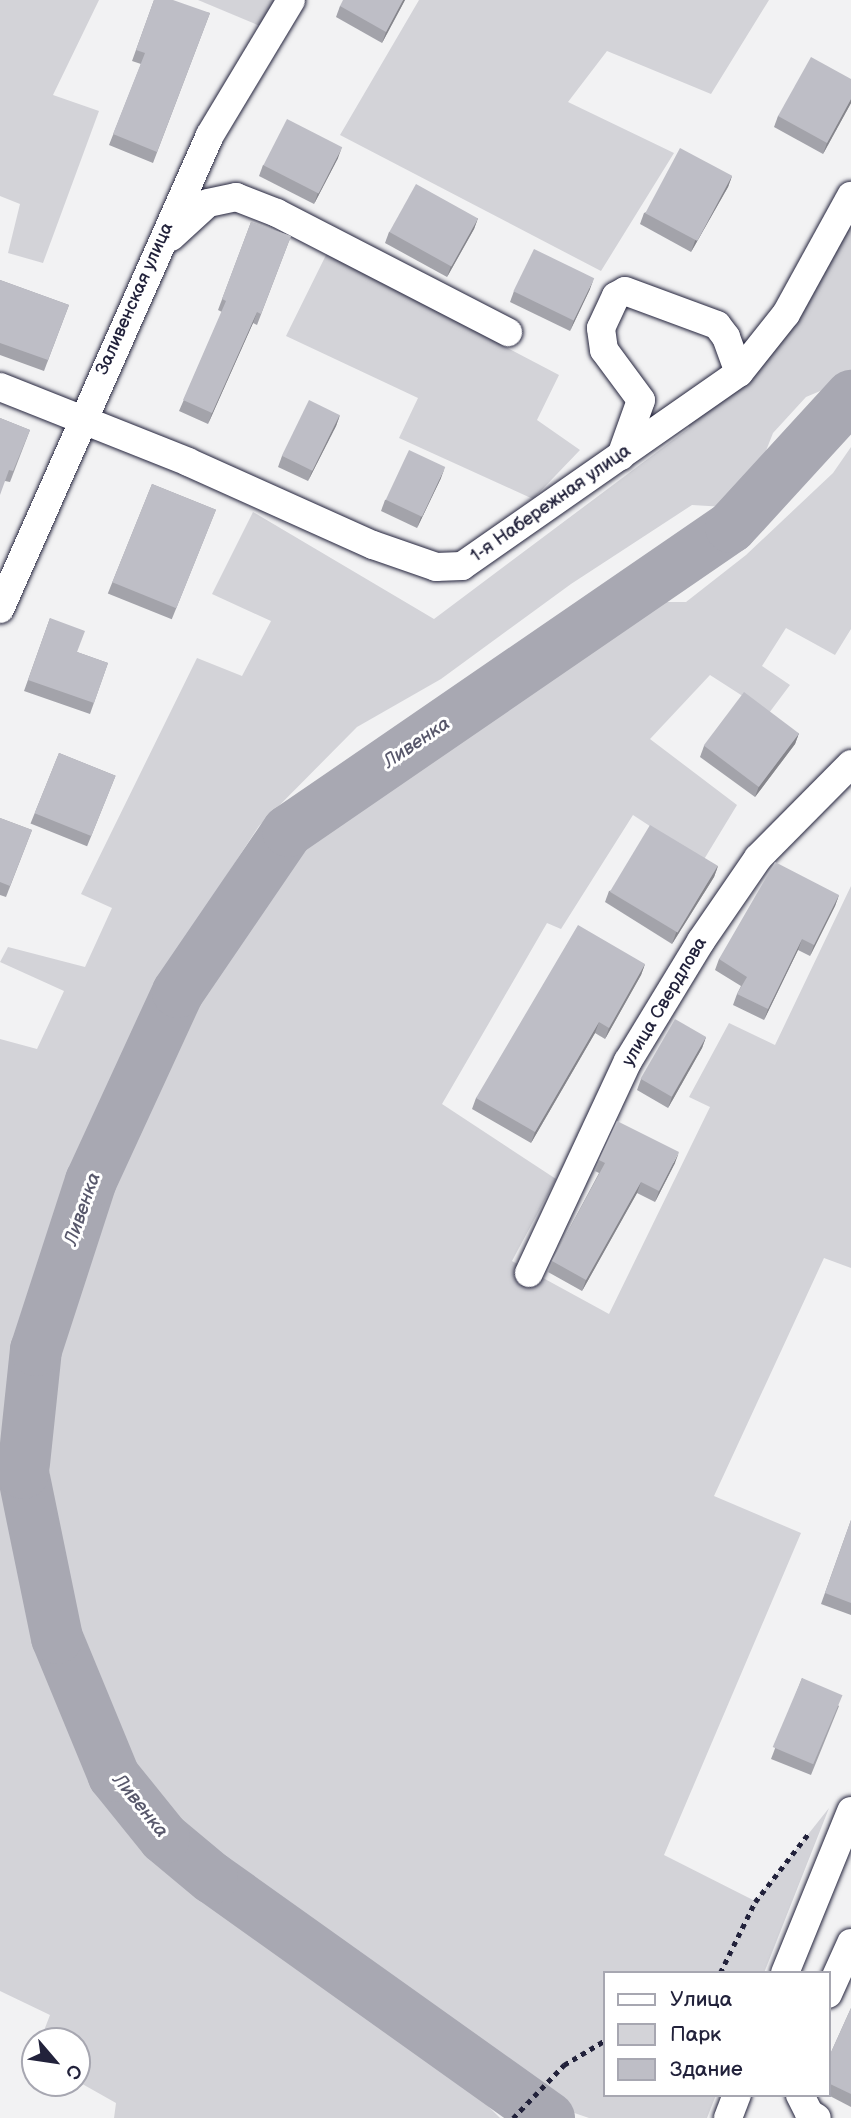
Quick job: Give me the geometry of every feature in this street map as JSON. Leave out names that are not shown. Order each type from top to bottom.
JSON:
[{"type":"street","name":"Заливенская улица","points":[[0,609],[210,135],[291,0]]},
{"type":"street","points":[[155,254],[196,211],[221,197],[236,197],[277,213],[508,331]]},
{"type":"street","name":"1-я Набережная улица","points":[[0,387],[436,567],[462,566],[739,373],[786,314],[851,197]]},
{"type":"street","points":[[621,456],[641,400],[604,350],[601,328],[616,296],[625,291],[717,326],[726,337],[739,373]]},
{"type":"street","name":"улица Свердлова","points":[[529,1273],[628,1061],[701,941],[758,858],[851,764]]},
{"type":"street","points":[[786,1971],[849,1826]]},
{"type":"street","points":[[830,1989],[851,1942]]},
{"type":"street","points":[[728,2118],[736,2097]]},
{"type":"street","points":[[801,2097],[809,2113],[817,2118]]},
{"type":"path","points":[[721,1971],[755,1902],[813,1829]]},
{"type":"path","points":[[513,2118],[564,2065],[602,2042]]},
{"type":"green space","points":[[0,0],[99,0],[53,95],[99,111],[43,263],[8,253],[20,204],[0,196]]},
{"type":"green space","points":[[198,0],[276,0],[260,26]]},
{"type":"green space","points":[[419,0],[769,0],[711,94],[607,51],[568,102],[674,153],[601,271],[340,135]]},
{"type":"green space","points":[[851,196],[851,378],[806,397],[773,433],[751,489],[725,507],[692,505],[571,584],[441,679],[357,727],[259,826],[177,951],[78,1171],[18,1356],[8,1463],[23,1594],[103,1784],[163,1862],[479,2097],[500,2118],[114,2118],[116,2103],[91,2089],[91,2027],[45,2027],[50,2015],[0,1991],[0,1039],[37,1049],[64,991],[0,962],[8,947],[85,967],[112,908],[81,894],[197,658],[242,676],[271,621],[212,594],[253,512],[434,619],[689,428],[684,411],[739,373]]},
{"type":"green space","points":[[327,253],[559,375],[537,420],[580,450],[533,499],[399,438],[418,398],[286,336]]},
{"type":"green space","points":[[851,447],[851,629],[835,655],[786,628],[762,666],[790,685],[769,713],[710,675],[650,739],[737,805],[703,861],[633,815],[561,929],[547,923],[442,1104],[556,1179],[512,1261],[609,1314],[710,1107],[689,1097],[729,1023],[775,1045],[851,886],[851,1268],[824,1258],[714,1496],[801,1533],[664,1855],[755,1901],[829,1808],[765,1971],[602,1971],[602,2097],[715,2097],[707,2118],[589,2118],[548,2104],[176,1827],[127,1750],[54,1556],[46,1404],[97,1230],[159,1073],[245,923],[307,840],[386,776],[645,602],[686,602],[746,555],[833,473]]},
{"type":"building","points":[[154,0],[173,0],[210,13],[157,152],[113,134],[145,53],[136,50]]},
{"type":"building","points":[[343,0],[403,0],[386,32],[340,6]]},
{"type":"building","points":[[811,57],[851,79],[851,99],[827,143],[778,116]]},
{"type":"building","points":[[287,119],[342,147],[319,193],[263,165]]},
{"type":"building","points":[[680,148],[732,176],[697,241],[645,213]]},
{"type":"building","points":[[416,184],[478,218],[451,267],[389,232]]},
{"type":"building","points":[[251,222],[291,236],[261,314],[257,312],[212,413],[183,400],[226,301],[222,299]]},
{"type":"building","points":[[534,249],[594,278],[574,321],[513,291]]},
{"type":"building","points":[[0,280],[69,305],[48,360],[0,343]]},
{"type":"building","points":[[309,400],[340,415],[312,471],[282,456]]},
{"type":"building","points":[[0,418],[30,430],[13,471],[9,470],[0,495]]},
{"type":"building","points":[[409,450],[445,467],[422,517],[386,500]]},
{"type":"building","points":[[152,484],[216,510],[176,608],[112,582]]},
{"type":"building","points":[[50,618],[85,631],[77,652],[108,663],[94,703],[28,680]]},
{"type":"building","points":[[744,692],[799,734],[759,787],[704,746]]},
{"type":"building","points":[[59,753],[116,776],[91,836],[35,813]]},
{"type":"building","points":[[0,818],[32,830],[10,886],[0,882]]},
{"type":"building","points":[[650,825],[718,866],[678,933],[610,892]]},
{"type":"building","points":[[775,862],[839,895],[814,945],[802,939],[768,1009],[737,994],[747,977],[719,959]]},
{"type":"building","points":[[578,925],[645,964],[609,1028],[599,1022],[535,1132],[476,1098]]},
{"type":"building","points":[[675,1019],[706,1037],[672,1097],[641,1079]]},
{"type":"building","points":[[617,1121],[679,1152],[659,1191],[641,1182],[586,1280],[552,1261],[605,1163],[599,1160]]},
{"type":"building","points":[[851,1520],[851,1603],[825,1593]]},
{"type":"building","points":[[802,1678],[843,1695],[813,1764],[773,1747]]},
{"type":"building","points":[[851,2008],[851,2094],[830,2084],[830,2055]]},
{"type":"waterway","name":"Ливенка","points":[[549,2118],[212,1878],[164,1838],[114,1776],[57,1638],[23,1473],[36,1350],[91,1181],[178,992],[288,831],[731,527],[851,396]]}]
